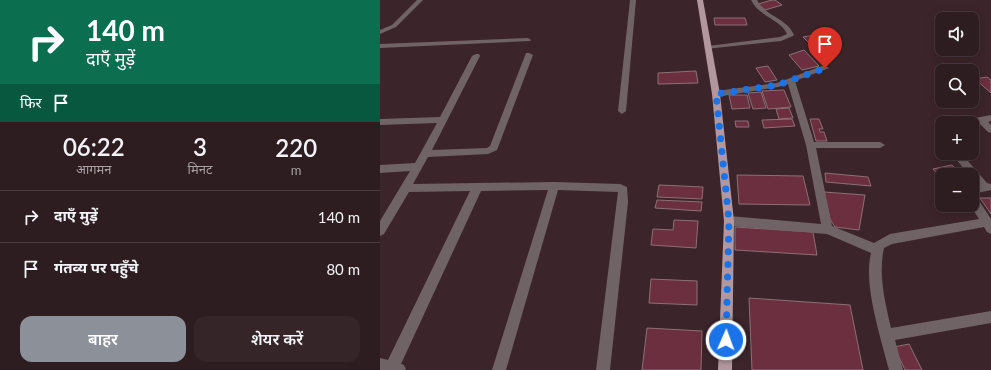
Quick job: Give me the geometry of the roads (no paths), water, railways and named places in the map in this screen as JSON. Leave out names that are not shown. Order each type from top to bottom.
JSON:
[{"type":"main road","points":[[700,0],[716,94],[729,221],[725,370]]},
{"type":"street","points":[[380,32],[394,26],[420,0]]},
{"type":"street","points":[[622,111],[633,0]]},
{"type":"street","points":[[708,48],[781,39],[792,35],[789,29],[758,8],[754,0]]},
{"type":"street","points":[[380,46],[425,46],[467,42],[528,40]]},
{"type":"street","points":[[425,154],[488,151],[494,148],[529,55]]},
{"type":"street","points":[[380,231],[418,167],[476,56]]},
{"type":"street","points":[[716,94],[766,88],[825,68]]},
{"type":"street","points":[[791,80],[811,145],[827,229]]},
{"type":"street","points":[[981,120],[991,118]]},
{"type":"street","points":[[380,122],[442,120]]},
{"type":"street","points":[[981,120],[991,130]]},
{"type":"street","points":[[811,145],[880,145]]},
{"type":"street","points":[[963,160],[988,187]]},
{"type":"street","points":[[380,169],[418,167]]},
{"type":"street","points":[[406,188],[554,186],[616,187],[623,190],[623,202],[602,370]]},
{"type":"street","points":[[499,370],[554,186]]},
{"type":"street","points":[[390,368],[476,188]]},
{"type":"street","points":[[896,370],[887,336],[876,279],[877,250],[879,245],[890,239],[989,226],[979,210]]},
{"type":"street","points":[[729,221],[827,229],[866,244],[877,250]]},
{"type":"street","points":[[887,336],[991,317]]}]
